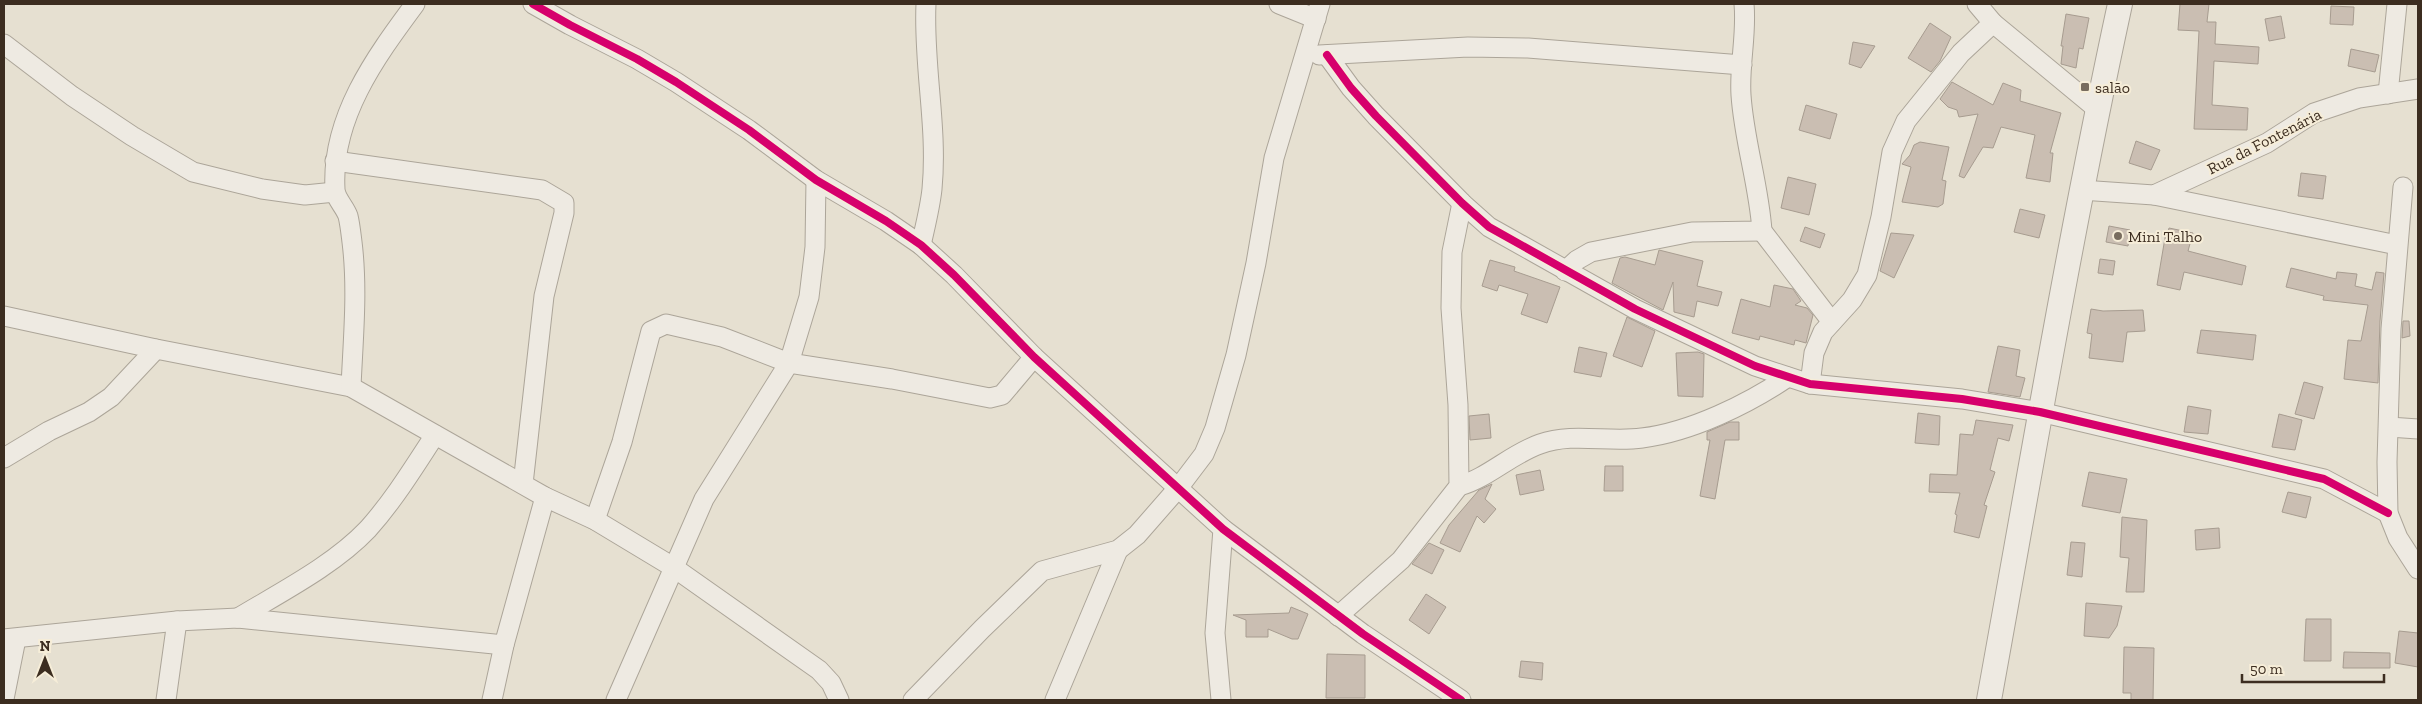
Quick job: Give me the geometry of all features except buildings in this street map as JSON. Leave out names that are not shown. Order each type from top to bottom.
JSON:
[{"type":"street","points":[[351,387],[354,314],[352,244],[348,216],[334,192],[335,161],[341,134],[353,100],[380,51],[415,4]]},
{"type":"street","points":[[533,4],[570,26],[637,58],[676,82],[749,130],[816,180],[886,221],[921,245],[954,275],[1034,357],[1223,529],[1338,616],[1461,700]]},
{"type":"street","points":[[921,245],[932,188],[932,118],[925,20],[926,4]]},
{"type":"street","points":[[913,700],[1042,571],[1118,550],[1137,535],[1179,487],[1204,454],[1220,410],[1236,355],[1256,263],[1274,158],[1318,11],[1279,4]]},
{"type":"street","points":[[1744,4],[1746,28],[1741,94],[1746,134],[1761,206],[1762,231],[1832,322]]},
{"type":"street","points":[[1976,4],[1993,23],[2097,109]]},
{"type":"street","points":[[1989,700],[2040,412],[2097,109],[2120,4]]},
{"type":"street","points":[[2388,94],[2397,4]]},
{"type":"street","points":[[1810,384],[1814,353],[1824,332],[1852,300],[1866,275],[1880,217],[1892,152],[1906,121],[1961,53],[1993,23]]},
{"type":"street","points":[[1305,54],[1328,55],[1468,47],[1547,50],[1742,64]]},
{"type":"street","points":[[4,50],[132,136],[193,172],[262,189],[305,195],[334,192]]},
{"type":"street","points":[[1328,55],[1351,88],[1376,116],[1462,203],[1489,227],[1635,309],[1746,362],[1810,384],[1962,400],[2040,412],[2324,479],[2388,513]]},
{"type":"street","name":"Rua da Fontenária","points":[[2082,190],[2154,195],[2267,143],[2314,113],[2359,98],[2418,89]]},
{"type":"street","points":[[335,161],[542,190],[564,202],[564,213],[544,296],[523,484]]},
{"type":"street","points":[[616,700],[704,499],[789,363],[810,297],[815,247],[816,180]]},
{"type":"street","points":[[2403,187],[2390,329],[2389,427],[2386,462],[2388,513],[2398,538],[2418,569]]},
{"type":"street","points":[[2154,195],[2397,245]]},
{"type":"street","points":[[1460,486],[1458,405],[1451,308],[1452,252],[1462,203]]},
{"type":"street","points":[[1565,271],[1577,260],[1591,252],[1692,232],[1762,231]]},
{"type":"street","points":[[4,316],[156,349],[351,387],[545,497],[595,520],[673,567],[819,670],[831,683],[839,700]]},
{"type":"street","points":[[595,520],[622,442],[651,331],[666,324],[722,337],[789,363],[996,398],[1014,382],[1034,357]]},
{"type":"street","points":[[4,458],[49,431],[89,412],[111,397],[156,349]]},
{"type":"street","points":[[1338,616],[1401,560],[1460,486],[1470,483],[1513,456],[1541,443],[1571,438],[1642,438],[1687,427],[1760,396],[1788,377]]},
{"type":"street","points":[[2389,427],[2418,429]]},
{"type":"street","points":[[238,618],[343,552],[368,529],[400,488],[435,435]]},
{"type":"street","points":[[492,700],[504,645],[545,497]]},
{"type":"street","points":[[1221,700],[1215,633],[1223,529]]},
{"type":"street","points":[[1055,700],[1118,550]]},
{"type":"street","points":[[4,699],[10,639],[177,621],[238,618],[504,645]]},
{"type":"street","points":[[166,700],[177,621]]},
{"type":"cycle path","points":[[533,4],[637,59],[676,82],[749,130],[816,180],[886,221],[921,245],[954,275],[1034,357],[1223,529],[1363,634],[1461,700]]},
{"type":"cycle path","points":[[1327,55],[1351,88],[1376,116],[1462,203],[1489,227],[1635,309],[1755,366],[1810,384],[1962,399],[2040,412],[2324,479],[2388,513]]},
{"type":"place","name":"salão","points":[[2085,87]]},
{"type":"place","name":"Mini Talho","points":[[2118,236]]}]
